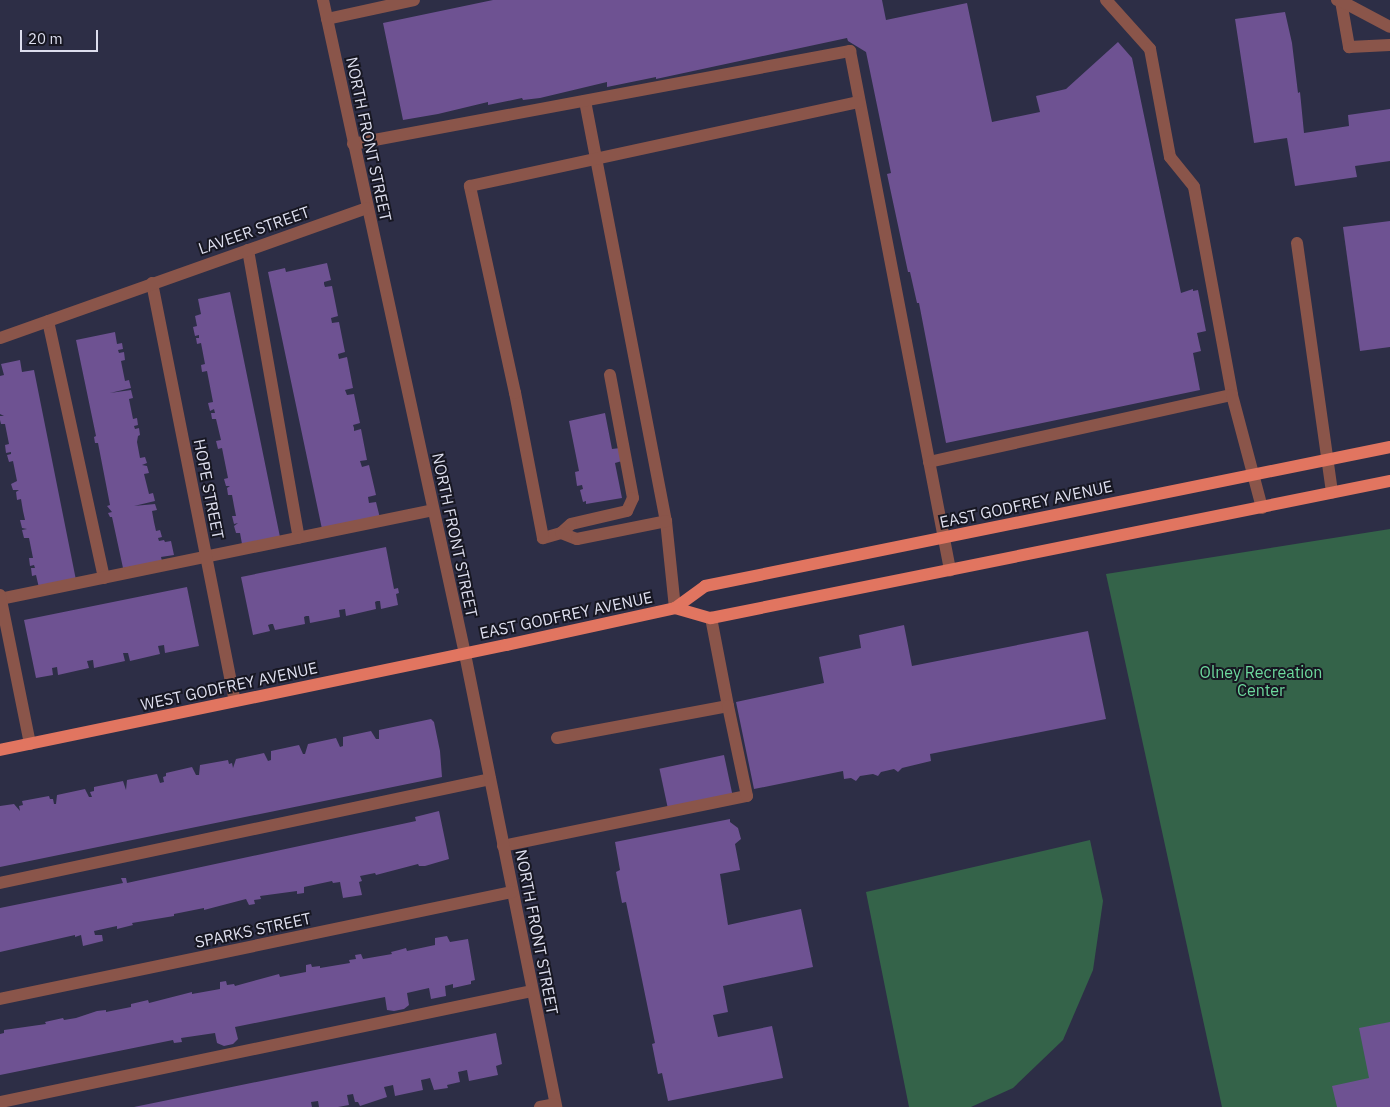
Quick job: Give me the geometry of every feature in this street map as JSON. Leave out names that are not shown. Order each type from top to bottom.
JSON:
[{"type":"main road","name":"EAST GODFREY AVENUE","points":[[465,654],[675,608],[705,586],[1390,447]]},
{"type":"main road","name":"EAST GODFREY AVENUE","points":[[675,608],[711,618],[1390,481]]},
{"type":"main road","name":"WEST GODFREY AVENUE","points":[[0,750],[465,654]]},
{"type":"street","name":"NORTH FRONT STREET","points":[[323,0],[465,654],[555,1105]]},
{"type":"street","points":[[327,19],[414,0]]},
{"type":"street","points":[[1106,0],[1150,49],[1170,157],[1194,187],[1232,395],[1262,508]]},
{"type":"street","points":[[1339,1],[1390,27]]},
{"type":"street","points":[[1339,1],[1348,47],[1390,45]]},
{"type":"street","points":[[353,144],[850,51],[950,570]]},
{"type":"street","points":[[585,101],[666,522],[675,608]]},
{"type":"street","points":[[610,375],[633,498],[627,511],[571,524],[561,533],[543,538],[514,386],[470,186],[859,102]]},
{"type":"street","name":"LAVEER STREET","points":[[0,338],[367,208]]},
{"type":"street","points":[[1297,243],[1332,494]]},
{"type":"street","points":[[248,250],[299,538]]},
{"type":"street","name":"HOPE STREET","points":[[152,283],[235,701]]},
{"type":"street","points":[[48,321],[104,578]]},
{"type":"street","points":[[929,462],[1232,395]]},
{"type":"street","points":[[30,744],[0,598],[433,510]]},
{"type":"street","points":[[561,533],[577,538],[666,522]]},
{"type":"street","points":[[503,846],[747,796],[711,618]]},
{"type":"street","points":[[557,738],[728,706]]},
{"type":"street","points":[[0,883],[490,780]]},
{"type":"street","name":"SPARKS STREET","points":[[0,999],[512,892]]},
{"type":"street","points":[[1,1102],[532,991]]},
{"type":"street","points":[[540,1107],[555,1105]]},
{"type":"green space","name":"Olney Recreation Center","points":[[1390,529],[1390,1107],[1222,1107],[1106,574]]},
{"type":"green space","points":[[1090,840],[1103,901],[1093,970],[1063,1040],[1013,1088],[971,1107],[909,1107],[866,892]]},
{"type":"building","points":[[493,0],[882,0],[886,20],[967,3],[992,122],[1040,112],[1036,96],[1066,89],[1118,42],[1132,58],[1181,293],[1193,289],[1193,291],[1198,290],[1206,331],[1197,333],[1201,351],[1193,353],[1200,390],[946,443],[919,303],[917,303],[910,272],[908,272],[887,174],[891,173],[866,52],[848,41],[847,38],[656,79],[656,77],[607,87],[607,82],[540,98],[523,100],[522,98],[488,105],[488,102],[403,120],[383,23]]},
{"type":"building","points":[[1285,12],[1292,43],[1298,93],[1300,92],[1304,133],[1349,126],[1348,115],[1390,109],[1390,161],[1355,166],[1357,177],[1295,186],[1287,138],[1254,143],[1235,19]]},
{"type":"building","points":[[1390,221],[1390,347],[1360,351],[1343,227]]},
{"type":"building","points":[[327,263],[331,280],[324,282],[324,284],[325,287],[332,286],[338,316],[331,318],[332,323],[339,322],[345,352],[338,354],[339,359],[347,357],[353,388],[345,390],[347,395],[354,394],[360,423],[353,425],[354,431],[361,429],[367,460],[360,461],[362,467],[369,465],[376,495],[368,497],[369,503],[376,502],[380,518],[322,529],[268,272],[285,268],[286,272]]},
{"type":"building","points":[[230,292],[280,537],[242,544],[240,533],[236,533],[234,526],[238,523],[234,524],[232,516],[236,516],[232,495],[228,495],[227,488],[230,486],[226,486],[224,479],[228,478],[222,448],[218,449],[216,441],[221,440],[216,419],[212,419],[211,413],[215,413],[214,409],[210,411],[208,403],[213,402],[207,371],[202,372],[201,365],[205,364],[201,343],[197,344],[196,338],[199,338],[199,335],[195,336],[193,327],[197,326],[195,316],[201,314],[198,299]]},
{"type":"building","points":[[115,332],[117,344],[122,343],[123,349],[118,350],[119,353],[124,352],[125,360],[121,361],[125,381],[129,380],[131,388],[110,393],[131,390],[133,398],[129,399],[133,419],[137,418],[138,425],[134,426],[135,429],[139,428],[140,435],[137,442],[140,458],[145,457],[147,463],[142,465],[147,466],[149,473],[144,474],[149,494],[153,493],[155,501],[134,506],[155,504],[157,510],[152,511],[156,531],[160,530],[162,537],[158,538],[159,541],[171,541],[174,555],[161,557],[162,561],[123,568],[112,517],[108,513],[112,512],[107,506],[110,505],[98,443],[95,443],[94,437],[96,436],[76,340]]},
{"type":"building","points":[[20,360],[22,372],[34,370],[76,580],[39,588],[36,575],[32,576],[31,568],[35,568],[34,565],[30,566],[29,558],[33,558],[29,538],[24,538],[22,530],[27,529],[22,528],[20,520],[25,520],[21,499],[17,500],[16,492],[19,490],[13,490],[11,484],[17,481],[13,461],[9,462],[7,455],[11,454],[11,452],[6,453],[5,445],[9,444],[5,424],[1,424],[0,420],[0,416],[4,416],[0,414],[0,376],[4,375],[1,364]]},
{"type":"building","points":[[605,413],[612,449],[620,448],[622,461],[615,463],[622,498],[586,504],[586,501],[583,502],[580,490],[583,489],[582,485],[577,486],[575,472],[579,471],[569,421]]},
{"type":"building","points":[[386,547],[394,589],[398,588],[399,593],[396,594],[398,605],[381,609],[380,601],[377,601],[375,602],[376,609],[346,616],[345,609],[339,610],[340,617],[310,623],[309,616],[306,616],[304,617],[305,624],[275,630],[273,624],[271,624],[268,625],[270,631],[253,635],[241,577]]},
{"type":"building","points":[[187,587],[199,646],[165,653],[164,645],[158,646],[160,654],[130,661],[128,653],[123,653],[125,661],[94,668],[93,660],[87,661],[89,668],[58,675],[57,667],[52,668],[53,675],[36,678],[24,620]]},
{"type":"building","points":[[904,625],[912,666],[1088,631],[1106,719],[930,754],[931,761],[902,768],[898,772],[894,769],[881,772],[878,776],[873,774],[860,776],[856,781],[851,778],[844,779],[843,771],[754,789],[736,702],[824,683],[819,657],[861,648],[859,635]]},
{"type":"building","points":[[431,719],[434,722],[440,751],[442,777],[0,867],[0,806],[14,804],[20,811],[19,806],[23,805],[22,801],[49,796],[50,799],[53,799],[54,804],[56,804],[57,795],[85,789],[89,797],[92,797],[90,792],[94,791],[94,787],[123,781],[126,790],[127,780],[157,774],[160,783],[164,782],[163,777],[166,776],[166,773],[192,767],[196,775],[199,775],[200,765],[228,760],[229,764],[232,763],[233,768],[236,759],[264,753],[268,761],[271,760],[271,751],[299,745],[303,754],[305,754],[308,744],[336,738],[340,747],[343,746],[343,737],[371,731],[376,739],[379,739],[379,730]]},
{"type":"building","points":[[724,755],[733,796],[668,810],[659,769]]},
{"type":"building","points":[[439,811],[449,859],[425,866],[419,866],[418,864],[376,875],[375,873],[360,876],[362,881],[359,882],[362,895],[343,898],[340,882],[333,883],[332,881],[304,887],[304,893],[297,894],[297,891],[260,896],[261,899],[254,900],[255,904],[249,905],[246,899],[204,910],[204,908],[174,914],[174,916],[132,923],[133,925],[117,929],[117,926],[94,931],[95,935],[102,935],[103,941],[83,946],[81,935],[75,937],[75,935],[0,952],[0,908],[123,883],[121,878],[126,878],[127,883],[416,821],[415,817]]},
{"type":"building","points":[[730,819],[730,822],[738,828],[741,839],[735,844],[740,870],[720,874],[728,925],[801,909],[813,967],[723,986],[728,1012],[713,1015],[718,1037],[772,1026],[783,1078],[668,1101],[662,1073],[658,1074],[652,1044],[655,1043],[626,902],[622,903],[616,872],[620,870],[615,842]]},
{"type":"building","points":[[447,936],[450,942],[468,939],[475,980],[471,981],[471,984],[453,988],[453,984],[445,986],[446,996],[431,999],[429,988],[407,993],[409,1005],[404,1009],[387,1010],[385,997],[235,1027],[238,1039],[233,1044],[224,1046],[217,1043],[215,1033],[181,1038],[182,1042],[174,1043],[173,1040],[0,1075],[0,1034],[4,1033],[4,1030],[46,1024],[45,1022],[63,1018],[64,1020],[76,1018],[97,1011],[106,1010],[106,1012],[131,1007],[131,1004],[148,1000],[149,1003],[192,992],[192,994],[220,989],[220,982],[226,981],[227,985],[234,984],[235,986],[279,974],[280,977],[306,972],[306,965],[311,964],[312,967],[320,966],[320,968],[350,963],[349,960],[356,959],[355,955],[361,954],[363,959],[392,954],[391,952],[406,948],[407,951],[435,945],[435,938]]},
{"type":"building","points":[[1390,1022],[1390,1107],[1337,1107],[1332,1086],[1369,1078],[1359,1028]]},
{"type":"building","points":[[496,1033],[502,1064],[496,1066],[498,1075],[469,1081],[467,1070],[458,1072],[460,1082],[447,1085],[448,1088],[434,1090],[430,1078],[421,1080],[423,1090],[395,1096],[393,1085],[384,1087],[387,1097],[360,1106],[358,1102],[355,1102],[353,1094],[347,1095],[349,1105],[338,1107],[319,1107],[318,1101],[311,1102],[312,1107],[134,1107]]}]
